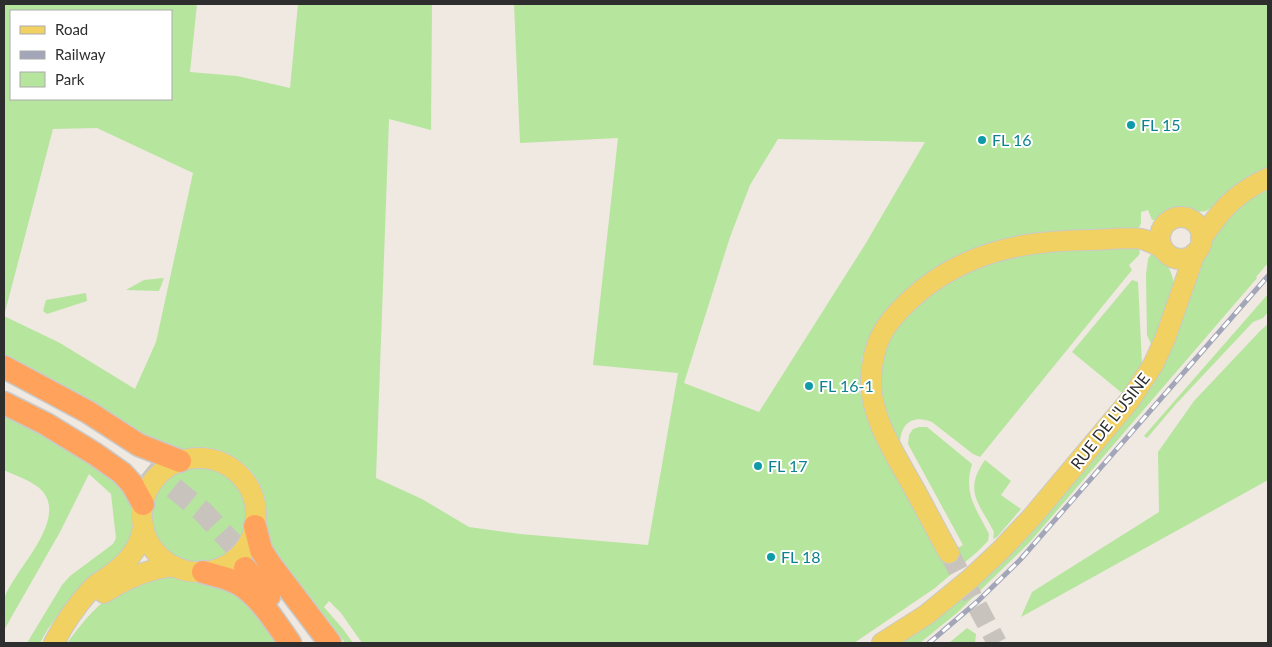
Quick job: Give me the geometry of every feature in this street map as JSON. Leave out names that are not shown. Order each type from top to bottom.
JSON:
[{"type":"highway","points":[[4,367],[88,412],[139,445],[180,461]]},
{"type":"highway","points":[[4,380],[82,422],[146,471],[53,414],[4,390]]},
{"type":"highway","points":[[4,403],[46,424],[115,468],[132,484],[143,515]]},
{"type":"highway","points":[[255,526],[262,550],[270,564],[330,643]]},
{"type":"highway","points":[[304,643],[248,565],[277,593],[314,643]]},
{"type":"highway","points":[[203,572],[224,577],[246,588],[263,606],[290,643]]},
{"type":"main road","points":[[949,553],[884,434],[874,403],[871,380],[874,353],[882,331],[898,311],[920,291],[941,276],[970,260],[1018,246],[1064,240],[1159,243],[1173,258],[1181,259],[1188,257],[1197,238],[1219,213],[1252,186],[1268,178]]},
{"type":"main road","points":[[1159,243],[1166,223],[1172,218],[1179,217],[1187,218],[1197,238]]},
{"type":"main road","name":"RUE DE L'USINE","points":[[882,643],[926,615],[970,579],[1032,517],[1130,400],[1145,378],[1165,339],[1175,313],[1197,238]]},
{"type":"main road","points":[[1159,243],[1176,270],[1181,288]]},
{"type":"main road","points":[[54,643],[92,588],[128,560],[142,536],[143,515],[148,490],[156,478],[167,468],[180,461],[195,458],[210,459],[224,464],[236,472],[246,483],[253,496],[256,511],[255,526],[250,540],[242,552],[231,562],[217,569],[203,572],[188,571],[174,566],[163,559],[147,539],[143,515]]},
{"type":"main road","points":[[72,616],[115,586],[152,569],[174,566]]},
{"type":"green space","points":[[4,4],[197,4],[190,72],[237,76],[290,88],[298,4],[432,4],[431,130],[389,119],[376,478],[422,499],[469,527],[520,534],[648,545],[678,373],[593,365],[618,138],[520,143],[514,4],[1268,4],[1268,170],[1206,211],[1174,211],[1152,220],[1148,210],[1141,212],[1141,223],[1138,230],[1040,236],[975,248],[945,262],[898,298],[876,326],[862,358],[860,393],[887,452],[956,549],[963,545],[908,444],[909,435],[913,429],[927,427],[972,464],[969,484],[970,492],[989,534],[988,541],[977,552],[935,588],[854,643],[362,643],[341,613],[329,601],[324,607],[353,643],[345,643],[338,633],[334,633],[263,535],[266,512],[264,494],[260,484],[247,467],[239,460],[219,450],[201,448],[178,452],[159,449],[4,363]],"holes":[[[97,128],[193,173],[156,342],[135,389],[60,343],[4,316],[53,129]],[[778,139],[925,142],[866,243],[759,412],[684,383],[730,237],[750,185]]]},
{"type":"green space","points":[[1268,190],[1268,263],[1257,278],[1029,543],[958,612],[920,643],[895,643],[937,616],[1147,387],[1150,388],[1154,384],[1151,382],[1208,244],[1229,217],[1248,200]]},
{"type":"green space","points":[[1136,247],[1140,251],[1139,255],[1129,265],[1132,270],[980,457],[973,454],[932,422],[919,419],[913,420],[905,426],[902,431],[900,445],[892,432],[880,388],[881,355],[901,319],[953,277],[1005,256],[1068,248]]},
{"type":"green space","points":[[1156,251],[1169,268],[1174,283],[1174,291],[1165,320],[1151,344],[1147,335],[1146,275],[1148,259]]},
{"type":"green space","points":[[164,278],[159,291],[126,290],[144,280]]},
{"type":"green space","points":[[1132,280],[1138,282],[1142,364],[1122,393],[1072,352]]},
{"type":"green space","points":[[86,293],[87,301],[47,314],[43,311],[46,300]]},
{"type":"green space","points":[[1268,294],[1268,312],[1263,318],[1253,322],[1176,404],[1147,438],[1144,436]]},
{"type":"green space","points":[[1268,324],[1268,480],[1021,617],[1032,592],[1159,512],[1158,452],[1194,401]]},
{"type":"green space","points":[[4,407],[44,427],[132,494],[133,541],[70,601],[40,643],[27,643],[62,585],[70,576],[113,544],[116,538],[111,494],[89,474],[60,532],[4,630],[4,599],[38,543],[49,513],[47,499],[38,487],[4,470]]},
{"type":"green space","points":[[985,460],[1011,481],[1001,495],[1021,509],[997,537],[993,539],[994,532],[979,505],[974,489],[978,471]]},
{"type":"green space","points":[[199,468],[217,472],[232,482],[242,497],[246,515],[242,533],[232,548],[217,558],[199,562],[181,558],[166,548],[156,533],[152,515],[156,497],[166,482],[181,472]]},
{"type":"green space","points":[[166,574],[182,580],[226,584],[285,643],[67,643],[92,613],[114,594],[132,584]]},
{"type":"green space","points":[[967,628],[976,634],[975,643],[949,643]]},
{"type":"tunnel","points":[[148,467],[202,511],[251,563]]},
{"type":"tunnel","points":[[949,553],[997,643]]},
{"type":"railway","points":[[929,643],[978,601],[1020,560],[1268,276]]},
{"type":"place","name":"FL 15","points":[[1131,125]]},
{"type":"place","name":"FL 16","points":[[982,140]]},
{"type":"place","name":"FL 16-1","points":[[809,386]]},
{"type":"place","name":"FL 17","points":[[758,466]]},
{"type":"place","name":"FL 18","points":[[771,557]]}]
